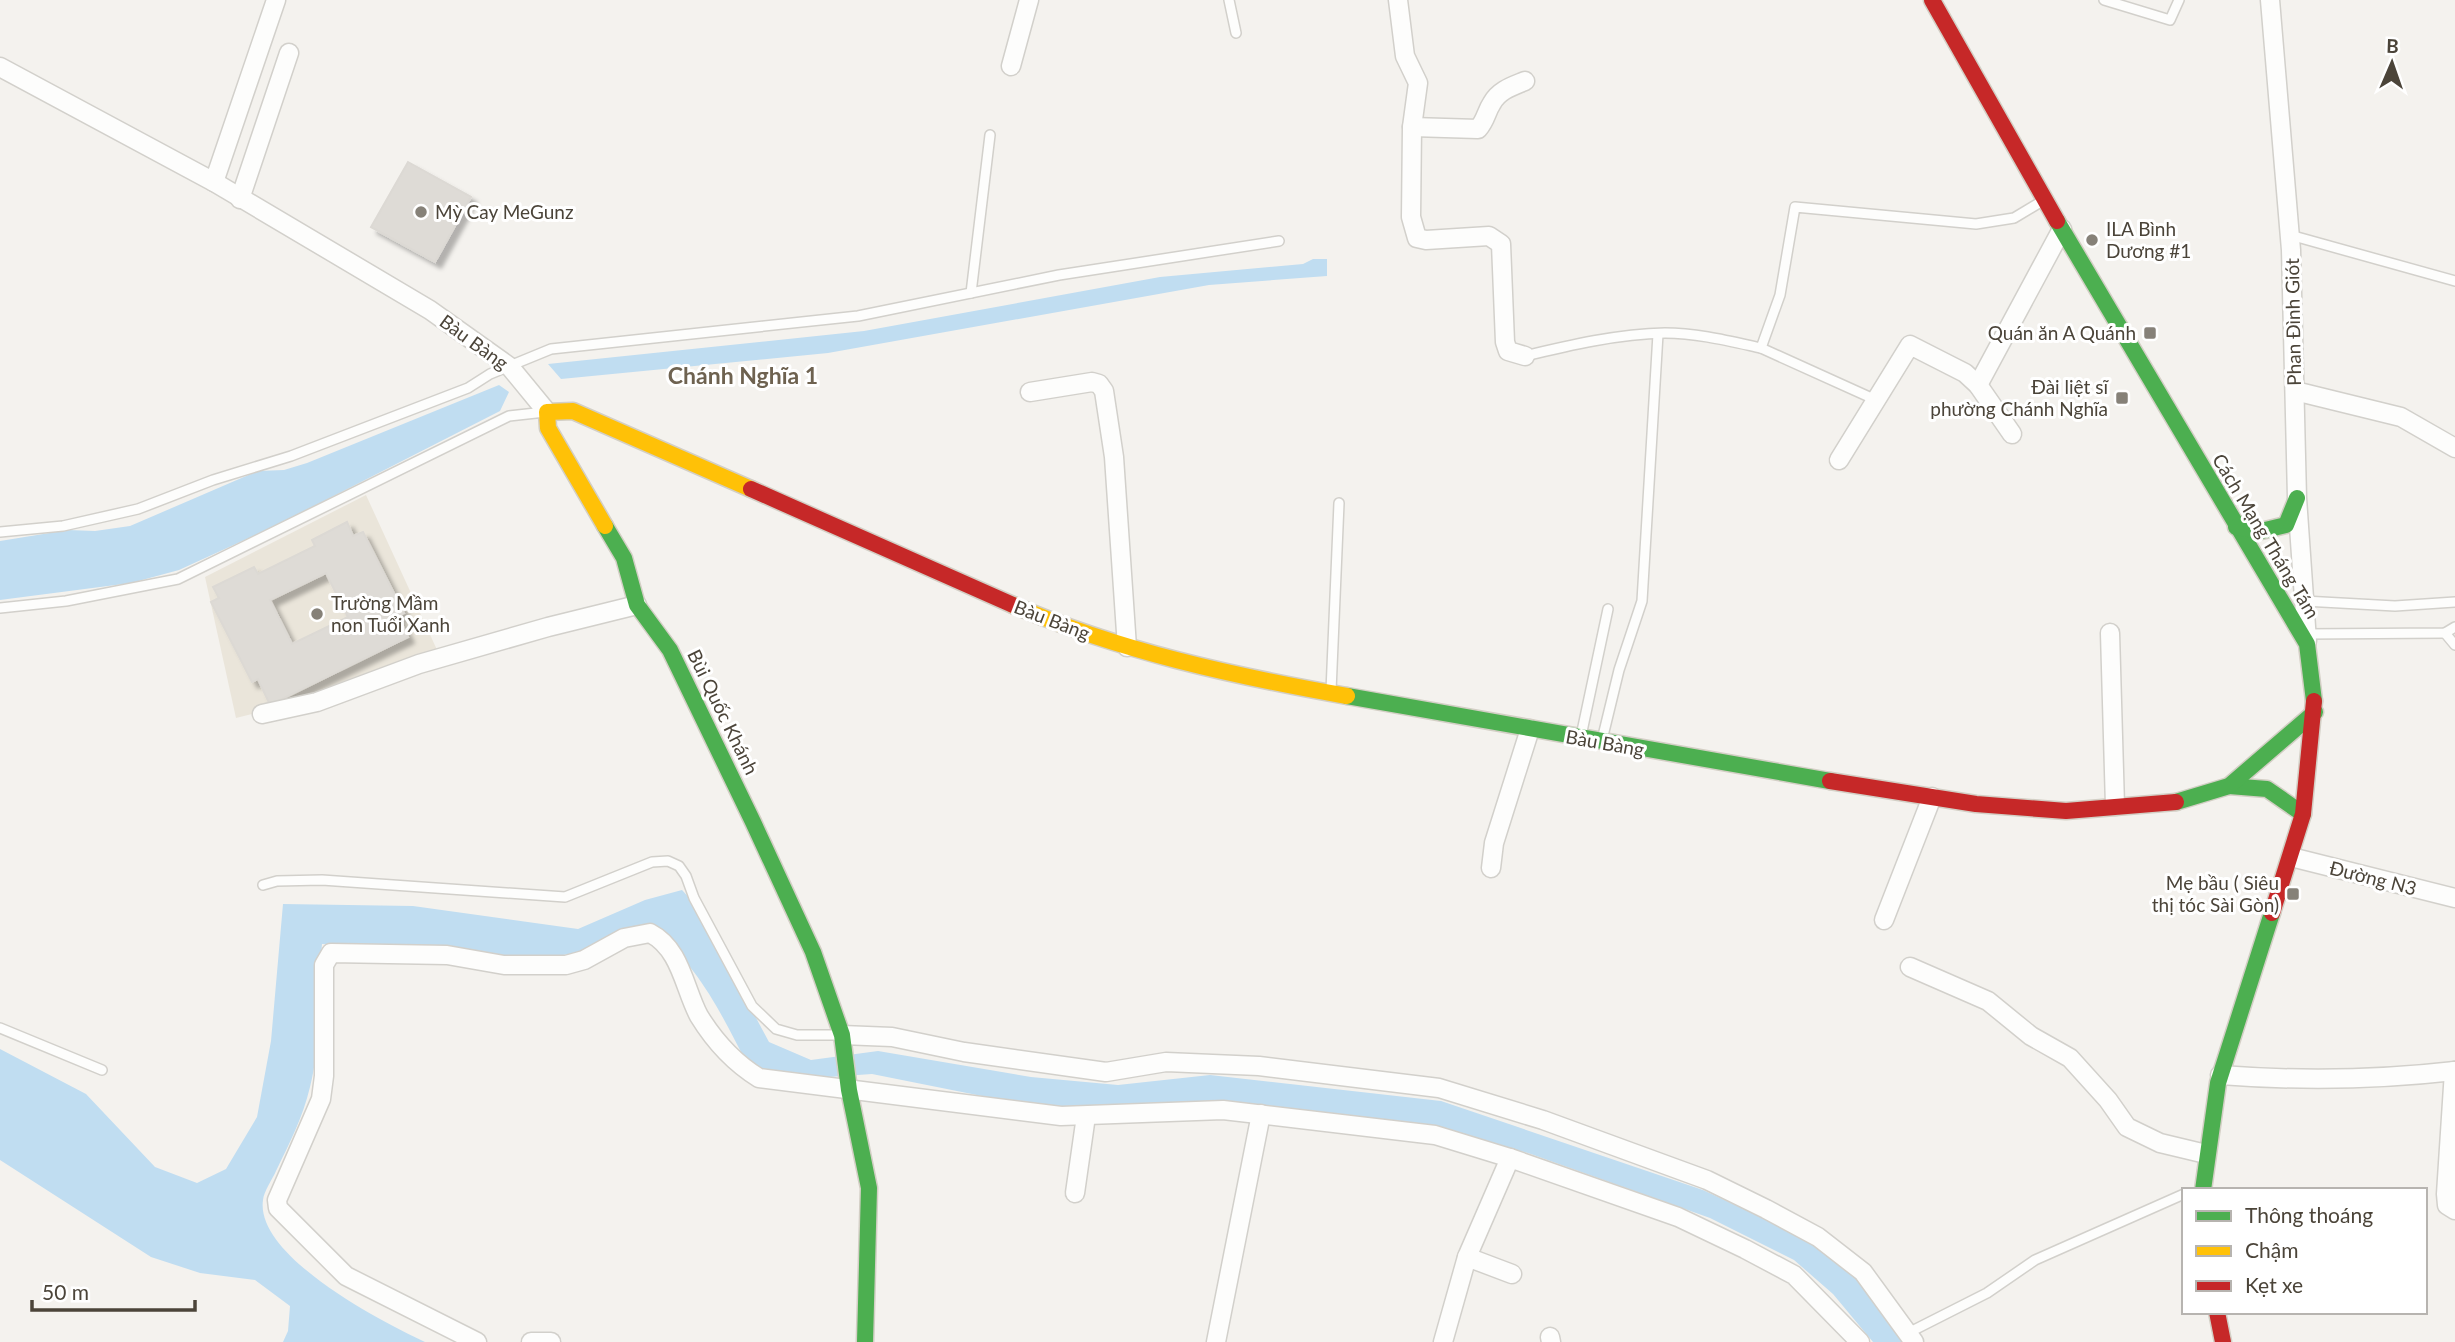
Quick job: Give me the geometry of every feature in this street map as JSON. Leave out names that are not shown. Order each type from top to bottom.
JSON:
[{"type":"street","points":[[214,182],[276,0]]},
{"type":"street","points":[[1011,66],[1029,0]]},
{"type":"street","points":[[1398,0],[1405,56],[1418,83],[1412,127],[1411,217],[1414,233],[1417,238],[1426,240],[1489,236],[1501,244],[1505,342],[1508,351],[1525,356]]},
{"type":"street","name":"Cách Mạng Tháng Tám","points":[[1932,0],[2236,527],[2306,639],[2315,712],[2303,814],[2220,1075],[2200,1188]]},
{"type":"street","name":"Phan Đình Giót","points":[[2270,0],[2290,235],[2297,498],[2306,639]]},
{"type":"street","points":[[240,199],[289,52]]},
{"type":"street","name":"Bàu Bàng","points":[[0,67],[214,182],[430,310],[510,368],[547,412],[573,411],[1057,624],[1128,647],[1165,658],[1330,693],[1601,742],[1932,797],[2066,811],[2186,801],[2229,786]]},
{"type":"street","points":[[1412,127],[1478,129],[1485,121],[1492,102],[1506,88],[1525,81]]},
{"type":"street","points":[[1978,385],[2062,229]]},
{"type":"street","points":[[1839,460],[1910,345],[1965,373],[1978,385],[2012,434]]},
{"type":"street","points":[[1030,392],[1092,382],[1101,386],[1104,391],[1114,457],[1128,647]]},
{"type":"street","points":[[2295,391],[2401,417],[2455,448]]},
{"type":"street","name":"Bùi Quốc Khánh","points":[[547,412],[548,428],[624,558],[638,606],[670,650],[813,952],[843,1037],[849,1086]]},
{"type":"street","points":[[2236,527],[2261,531],[2286,525],[2297,498]]},
{"type":"street","points":[[262,714],[317,702],[419,664],[548,627],[638,606]]},
{"type":"street","points":[[2110,633],[2115,806]]},
{"type":"street","points":[[2229,786],[2315,712]]},
{"type":"street","points":[[1491,868],[1494,843],[1530,729]]},
{"type":"street","points":[[2229,786],[2267,789],[2303,814]]},
{"type":"street","points":[[1884,920],[1932,797]]},
{"type":"street","name":"Đường N3","points":[[2291,857],[2455,898]]},
{"type":"street","points":[[477,1342],[346,1276],[278,1208],[277,1200],[321,1099],[324,1076],[324,965],[331,953],[447,955],[504,965],[566,965],[584,960],[624,938],[650,933],[669,950],[691,991],[698,1013],[723,1051],[738,1065],[759,1078],[849,1086],[1061,1116],[1223,1110],[1435,1135],[1510,1158],[1678,1217],[1794,1275],[1831,1309],[1860,1342]]},
{"type":"street","points":[[1910,967],[1988,1001],[2031,1036],[2070,1058],[2108,1100],[2127,1127],[2160,1143],[2206,1154]]},
{"type":"street","points":[[843,1037],[892,1037],[1015,1060],[1106,1072],[1166,1062],[1259,1066],[1439,1088],[1543,1120],[1694,1175],[1766,1209],[1818,1237],[1863,1272],[1906,1339]]},
{"type":"street","points":[[2220,1075],[2293,1081],[2420,1076],[2454,1071],[2446,1194],[2447,1205],[2455,1210]]},
{"type":"street","points":[[849,1086],[869,1188],[865,1342]]},
{"type":"street","points":[[1216,1342],[1261,1114]]},
{"type":"street","points":[[1075,1194],[1086,1116]]},
{"type":"street","points":[[1443,1342],[1467,1257],[1510,1158]]},
{"type":"street","points":[[1467,1257],[1511,1274]]},
{"type":"street","points":[[2217,1314],[2223,1342]]},
{"type":"street","points":[[531,1342],[551,1342]]},
{"type":"lane","points":[[1229,0],[1236,33]]},
{"type":"lane","points":[[2104,0],[2170,20],[2179,0]]},
{"type":"lane","points":[[971,293],[990,135]]},
{"type":"lane","points":[[1761,348],[1780,295],[1795,207],[1976,224],[2014,218],[2045,199]]},
{"type":"lane","points":[[2290,235],[2455,281]]},
{"type":"lane","points":[[0,532],[64,526],[138,509],[224,476],[291,456],[468,388],[490,374],[551,349],[858,316],[1189,253],[1279,242]]},
{"type":"lane","points":[[1601,742],[1619,670],[1642,601],[1658,334]]},
{"type":"lane","points":[[1525,356],[1565,346],[1658,334],[1707,336],[1761,348],[1876,400]]},
{"type":"lane","points":[[0,608],[66,601],[177,579],[509,416],[547,412]]},
{"type":"lane","points":[[1330,693],[1339,503]]},
{"type":"lane","points":[[2304,601],[2395,606],[2455,602]]},
{"type":"lane","points":[[1581,738],[1608,609]]},
{"type":"lane","points":[[2306,639],[2445,633],[2455,627]]},
{"type":"lane","points":[[2445,633],[2455,645]]},
{"type":"lane","points":[[263,885],[276,881],[322,880],[565,897],[652,862],[668,861],[680,866],[686,876],[694,898],[752,1006],[776,1029],[797,1035],[843,1037]]},
{"type":"lane","points":[[0,1028],[102,1070]]},
{"type":"lane","points":[[1906,1339],[1987,1293],[2035,1260],[2182,1195]]},
{"type":"shaded area","name":"Trường Mầm non Tuổi Xanh","points":[[366,495],[438,652],[318,698],[236,718],[205,577]]},
{"type":"water","points":[[1313,259],[1327,259],[1327,276],[1209,285],[828,353],[561,379],[548,364],[864,331],[1160,277],[1303,264]]},
{"type":"water","points":[[499,385],[509,392],[500,411],[271,528],[179,570],[131,583],[0,600],[0,541],[68,530],[95,531],[130,526],[258,471],[284,470],[307,463]]},
{"type":"water","points":[[682,890],[695,904],[769,1042],[811,1060],[878,1051],[1031,1077],[1118,1085],[1210,1075],[1441,1101],[1703,1190],[1827,1248],[1893,1316],[1911,1342],[1873,1342],[1833,1294],[1794,1260],[1710,1218],[1528,1153],[1424,1125],[1066,1113],[872,1074],[786,1080],[750,1069],[719,1010],[697,976],[651,928],[581,952],[539,959],[420,947],[322,944],[314,1070],[300,1120],[266,1189],[263,1200],[266,1221],[279,1243],[299,1264],[325,1284],[380,1319],[425,1342],[283,1342],[288,1331],[290,1306],[255,1280],[200,1273],[151,1257],[0,1160],[0,1049],[86,1094],[155,1167],[197,1183],[226,1169],[257,1117],[271,1041],[283,904],[413,906],[578,929],[645,900]]},
{"type":"building","name":"Mỳ Cay MeGunz","points":[[408,162],[471,197],[435,262],[371,227]]},
{"type":"building","points":[[347,522],[353,536],[363,532],[404,613],[398,616],[408,637],[270,705],[258,679],[252,682],[211,602],[219,598],[213,587],[254,567],[258,574],[315,546],[312,540]],"holes":[[[326,573],[348,617],[292,644],[270,600]]]},
{"type":"traffic: fast","points":[[2057,221],[2307,644],[2314,701]]},
{"type":"traffic: fast","points":[[2236,527],[2261,531],[2286,525],[2297,498]]},
{"type":"traffic: fast","points":[[605,526],[624,558],[637,605],[670,650],[753,822],[813,952],[842,1035],[849,1090],[869,1188],[865,1342]]},
{"type":"traffic: fast","points":[[1347,696],[1830,781]]},
{"type":"traffic: fast","points":[[2176,802],[2229,786],[2315,712]]},
{"type":"traffic: fast","points":[[2229,786],[2267,789],[2303,814]]},
{"type":"traffic: fast","points":[[2203,1188],[2218,1083],[2272,913]]},
{"type":"traffic: slow","points":[[605,526],[548,428],[547,412],[573,411],[751,489]]},
{"type":"traffic: slow","points":[[1013,605],[1135,649],[1262,680],[1347,696]]},
{"type":"traffic: jam","points":[[1932,0],[2057,221]]},
{"type":"traffic: jam","points":[[751,489],[1013,605]]},
{"type":"traffic: jam","points":[[2272,913],[2303,814],[2314,701]]},
{"type":"traffic: jam","points":[[1830,781],[1976,804],[2066,811],[2176,802]]},
{"type":"traffic: jam","points":[[2217,1314],[2223,1342]]},
{"type":"place","name":"Mỳ Cay MeGunz","points":[[421,212]]},
{"type":"place","name":"ILA Bình Dương #1","points":[[2092,240]]},
{"type":"place","name":"Quán ăn A Quánh","points":[[2150,333]]},
{"type":"place","name":"Đài liệt sĩ phường Chánh Nghĩa","points":[[2122,398]]},
{"type":"place","name":"Trường Mầm non Tuổi Xanh","points":[[317,614]]},
{"type":"place","name":"Mẹ bầu ( Siêu thị tóc Sài Gòn)","points":[[2293,894]]},
{"type":"district","name":"Chánh Nghĩa 1","points":[[743,376]]}]
